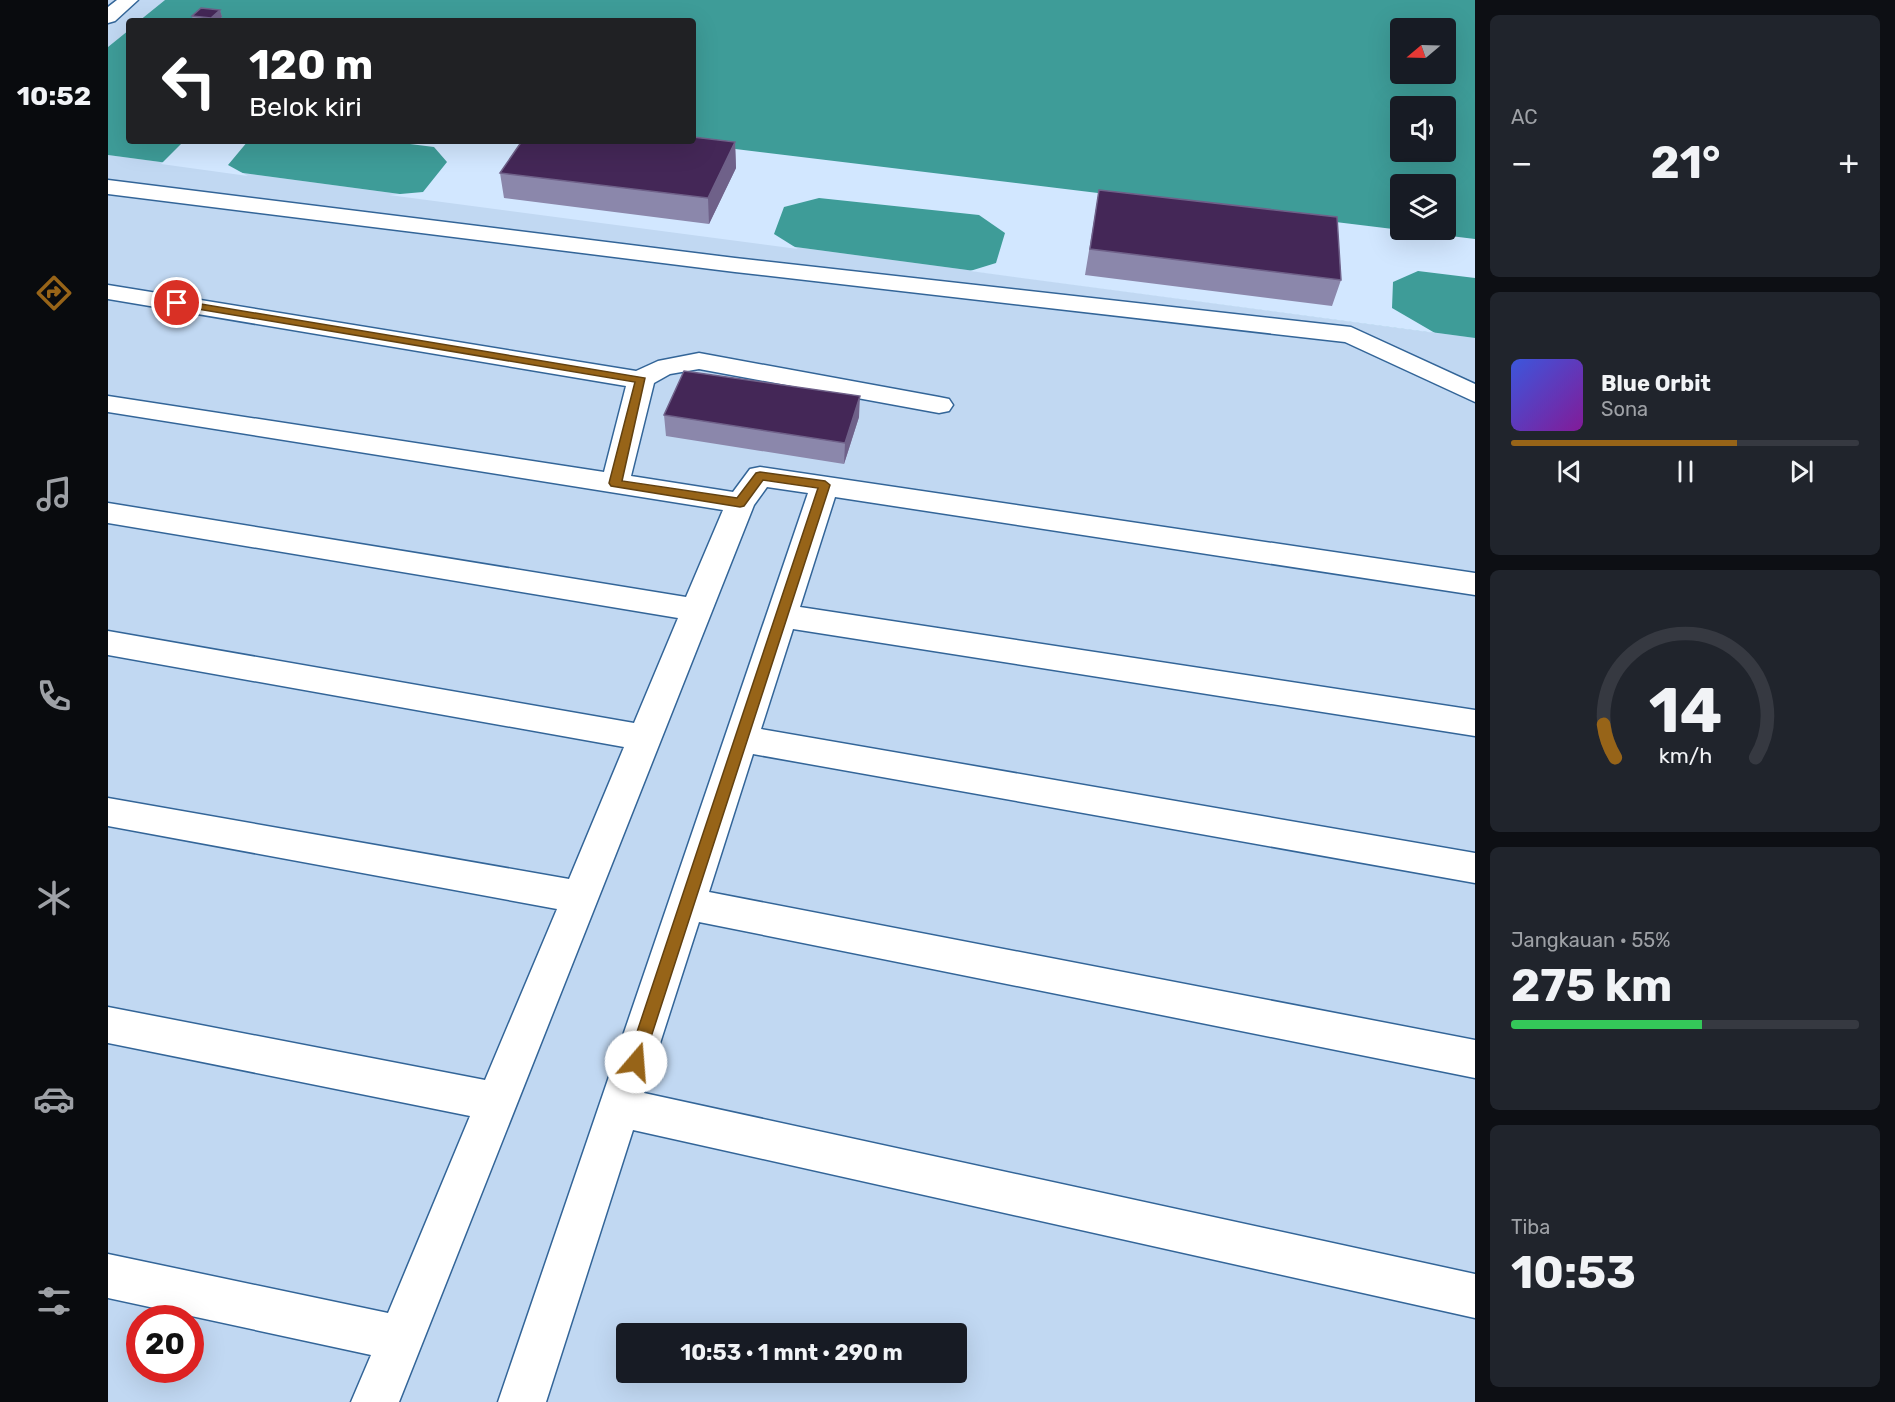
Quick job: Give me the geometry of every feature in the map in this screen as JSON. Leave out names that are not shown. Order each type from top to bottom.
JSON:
[{"type":"lane","points":[[108,17],[129,0]]},
{"type":"lane","points":[[108,187],[735,265],[1351,335],[1475,394]]},
{"type":"lane","points":[[108,292],[641,380]]},
{"type":"lane","points":[[615,483],[641,380],[648,373],[699,361],[939,405]]},
{"type":"lane","points":[[108,404],[740,503]]},
{"type":"lane","points":[[375,1402],[740,503],[760,476],[1475,584]]},
{"type":"lane","points":[[522,1402],[825,485]]},
{"type":"lane","points":[[108,513],[696,610]]},
{"type":"lane","points":[[782,616],[1475,723]]},
{"type":"lane","points":[[108,642],[645,738]]},
{"type":"lane","points":[[741,739],[1475,868]]},
{"type":"lane","points":[[108,812],[580,897]]},
{"type":"lane","points":[[688,904],[1475,1059]]},
{"type":"lane","points":[[108,1025],[496,1102]]},
{"type":"lane","points":[[621,1108],[1475,1296]]},
{"type":"lane","points":[[108,1276],[401,1339]]},
{"type":"shaded area","points":[[108,0],[165,0],[143,18],[126,18],[126,32],[108,47]]},
{"type":"shaded area","points":[[165,0],[1475,0],[1475,338],[108,155],[108,47],[126,32],[126,144],[696,144],[696,18],[143,18]]},
{"type":"shaded area","points":[[108,155],[1475,338],[1475,1402],[108,1402]]},
{"type":"pier","points":[[181,144],[246,144],[228,165],[248,176],[161,164]]},
{"type":"pier","points":[[410,144],[695,144],[1390,229],[1390,240],[1456,240],[1456,237],[1475,239],[1475,278],[1418,271],[1393,282],[1392,308],[1435,333],[970,271],[996,263],[1005,233],[979,215],[819,198],[784,207],[774,234],[798,249],[389,195],[423,192],[447,162],[434,147]]},
{"type":"building","points":[[201,8],[220,10],[211,18],[192,16]]},
{"type":"building","points":[[696,137],[735,142],[708,198],[500,173],[520,144],[696,144]]},
{"type":"building","points":[[1099,190],[1337,217],[1341,280],[1090,249]]},
{"type":"building","points":[[684,371],[860,396],[845,443],[664,415]]},
{"type":"route","points":[[177,303],[641,380],[615,483],[740,503],[760,476],[825,485],[636,1062]]}]
